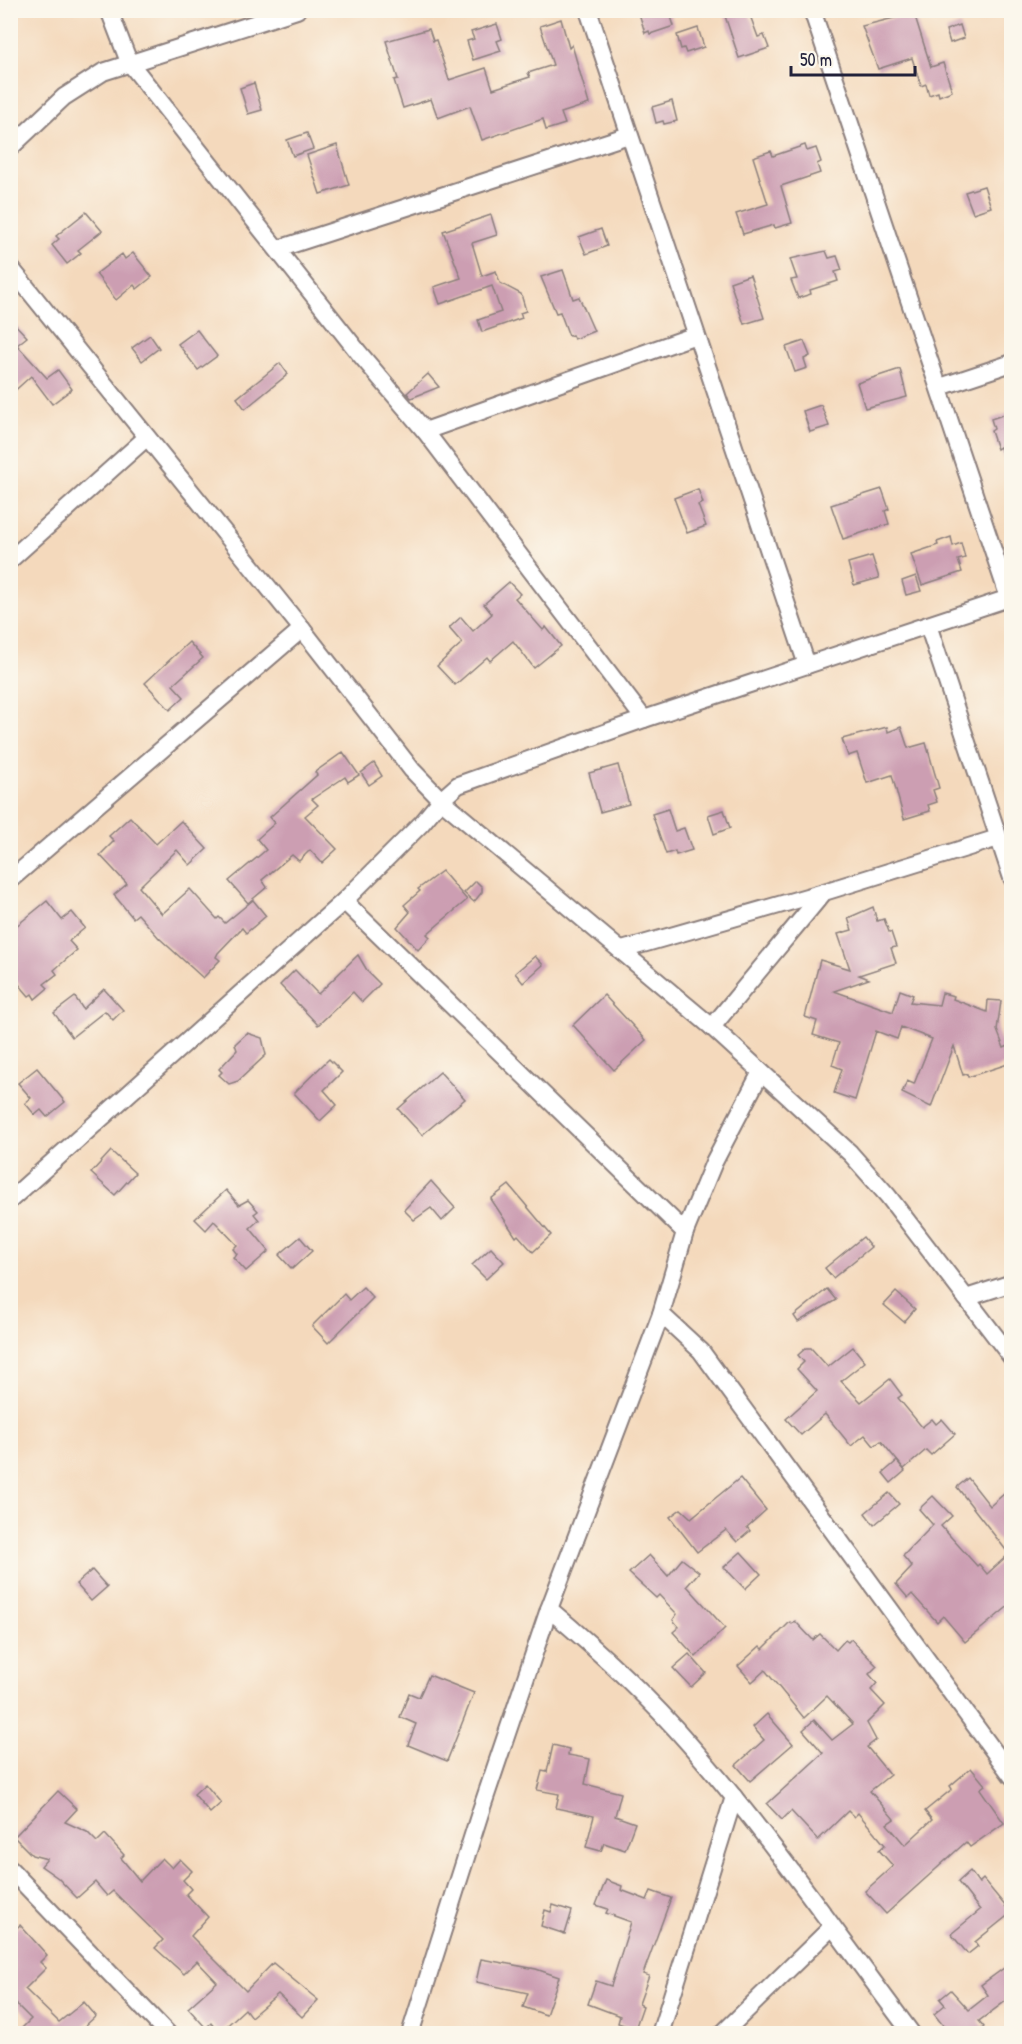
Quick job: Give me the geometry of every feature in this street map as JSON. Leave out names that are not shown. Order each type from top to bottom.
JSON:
[{"type":"street","points":[[109,10],[129,62],[359,353],[425,431],[644,719]]},
{"type":"street","points":[[10,148],[64,97],[103,72],[297,10]]},
{"type":"street","points":[[588,10],[807,665]]},
{"type":"street","points":[[10,1200],[344,901],[454,788],[474,778],[536,759],[644,719],[1010,598],[812,10]]},
{"type":"street","points":[[278,249],[630,135]]},
{"type":"street","points":[[10,267],[146,438],[302,628],[412,771],[441,800],[712,1027],[870,1174],[1011,1358]]},
{"type":"street","points":[[425,431],[696,335]]},
{"type":"street","points":[[940,387],[1011,363]]},
{"type":"street","points":[[10,560],[146,438]]},
{"type":"street","points":[[928,625],[1011,878]]},
{"type":"street","points":[[10,880],[302,628]]},
{"type":"street","points":[[622,950],[824,892],[998,838]]},
{"type":"street","points":[[712,1027],[824,892]]},
{"type":"street","points":[[344,901],[685,1232]]},
{"type":"street","points":[[410,2034],[480,1813],[549,1609],[661,1314],[685,1232],[714,1162],[761,1072]]},
{"type":"street","points":[[966,1298],[1011,1283]]},
{"type":"street","points":[[661,1314],[688,1337],[706,1359],[1011,1776]]},
{"type":"street","points":[[549,1609],[602,1654],[642,1693],[734,1797],[912,2034]]},
{"type":"street","points":[[660,2034],[734,1797]]},
{"type":"street","points":[[10,1869],[168,2034]]},
{"type":"street","points":[[722,2034],[832,1927]]},
{"type":"building","points":[[638,10],[669,10],[674,26],[650,34],[649,31],[645,33]]},
{"type":"building","points":[[723,10],[748,10],[758,37],[764,35],[769,48],[739,58]]},
{"type":"building","points":[[914,13],[931,67],[943,63],[952,91],[939,96],[938,92],[929,95],[926,84],[921,86],[912,58],[878,69],[862,26]]},
{"type":"building","points":[[561,19],[569,48],[572,45],[589,104],[561,113],[565,124],[546,130],[543,119],[482,140],[470,106],[438,118],[431,99],[403,108],[394,80],[398,79],[386,41],[429,29],[433,41],[436,40],[449,80],[486,68],[493,89],[530,77],[528,73],[553,65],[540,26]]},
{"type":"building","points":[[497,24],[502,39],[497,41],[501,51],[473,60],[467,41],[474,39],[471,32]]},
{"type":"building","points":[[960,25],[964,38],[950,43],[946,30]]},
{"type":"building","points":[[698,28],[704,47],[686,53],[684,48],[681,49],[677,35]]},
{"type":"building","points":[[254,83],[262,110],[248,114],[240,88]]},
{"type":"building","points":[[672,101],[677,121],[656,123],[652,107]]},
{"type":"building","points":[[307,133],[313,149],[293,156],[287,140]]},
{"type":"building","points":[[337,145],[349,185],[320,194],[307,155]]},
{"type":"building","points":[[805,145],[807,151],[816,148],[821,162],[817,164],[820,173],[781,186],[792,223],[775,228],[774,225],[743,234],[736,214],[768,204],[753,157],[771,151],[773,156]]},
{"type":"building","points":[[984,186],[991,207],[973,213],[965,192]]},
{"type":"building","points":[[86,212],[102,231],[78,250],[81,253],[67,264],[52,245],[59,239],[56,236]]},
{"type":"building","points":[[491,215],[497,235],[472,243],[482,276],[496,271],[500,283],[521,294],[526,311],[520,313],[522,318],[482,332],[478,320],[501,312],[492,286],[440,304],[434,287],[461,278],[443,231]]},
{"type":"building","points":[[601,229],[607,246],[586,254],[579,237]]},
{"type":"building","points":[[826,251],[829,258],[837,256],[842,270],[835,272],[838,281],[810,290],[811,294],[798,298],[791,280],[797,279],[790,259]]},
{"type":"building","points":[[133,253],[152,277],[137,289],[134,285],[116,300],[96,274],[122,254],[125,259]]},
{"type":"building","points":[[563,270],[573,299],[579,297],[594,331],[574,339],[572,335],[569,336],[560,312],[556,313],[541,277]]},
{"type":"building","points":[[750,275],[764,318],[744,324],[730,282]]},
{"type":"building","points":[[10,319],[27,337],[17,345],[47,378],[58,370],[72,389],[52,404],[31,376],[10,395]]},
{"type":"building","points":[[197,330],[217,356],[198,370],[178,344]]},
{"type":"building","points":[[150,335],[159,348],[142,361],[132,348]]},
{"type":"building","points":[[804,341],[810,356],[804,359],[807,368],[795,372],[786,347]]},
{"type":"building","points":[[280,363],[288,374],[245,409],[237,398]]},
{"type":"building","points":[[900,369],[907,397],[865,408],[857,383]]},
{"type":"building","points":[[428,374],[439,387],[411,398],[407,393]]},
{"type":"building","points":[[821,405],[829,426],[810,432],[803,411]]},
{"type":"building","points":[[1011,412],[1011,473],[1009,473],[1000,447],[997,449],[991,431],[994,429],[991,419]]},
{"type":"building","points":[[698,489],[703,503],[698,505],[706,526],[687,533],[674,498]]},
{"type":"building","points":[[882,489],[889,509],[885,511],[889,524],[843,539],[831,505]]},
{"type":"building","points":[[951,537],[953,546],[961,543],[965,558],[958,560],[962,572],[922,585],[911,554],[938,545],[937,542]]},
{"type":"building","points":[[872,556],[879,578],[854,585],[848,563]]},
{"type":"building","points":[[916,576],[921,591],[906,595],[902,581]]},
{"type":"building","points":[[509,582],[520,594],[515,598],[543,630],[546,627],[561,646],[534,668],[513,641],[490,661],[487,657],[455,685],[437,666],[462,643],[449,628],[461,617],[473,631],[492,614],[484,604]]},
{"type":"building","points":[[189,642],[203,658],[173,685],[184,697],[170,710],[145,683]]},
{"type":"building","points":[[887,727],[888,732],[901,727],[908,748],[926,743],[939,788],[933,790],[937,802],[928,805],[930,811],[904,819],[892,775],[867,783],[857,753],[848,756],[842,739]]},
{"type":"building","points":[[343,752],[359,775],[348,782],[345,777],[312,799],[318,805],[305,816],[337,849],[322,863],[310,850],[299,861],[292,855],[262,880],[267,887],[248,903],[229,881],[266,850],[257,839],[275,823],[270,817],[317,775],[315,772]]},
{"type":"building","points":[[374,763],[382,776],[369,785],[361,773]]},
{"type":"building","points":[[618,765],[629,804],[600,812],[589,773]]},
{"type":"building","points":[[668,809],[675,831],[684,828],[692,850],[676,855],[675,851],[666,854],[652,814]]},
{"type":"building","points":[[724,810],[730,828],[714,834],[708,815]]},
{"type":"building","points":[[130,817],[156,844],[181,821],[207,849],[190,865],[177,850],[139,887],[162,914],[190,889],[217,919],[219,917],[225,923],[253,900],[266,916],[246,933],[242,928],[218,953],[216,957],[220,960],[203,978],[159,938],[138,914],[133,918],[114,895],[127,884],[100,855],[114,841],[109,836]]},
{"type":"building","points":[[442,871],[467,900],[427,934],[430,937],[418,950],[397,927],[410,912],[404,905],[420,891],[418,889]]},
{"type":"building","points":[[476,881],[482,887],[482,892],[474,902],[464,893]]},
{"type":"building","points":[[47,901],[62,920],[72,912],[85,928],[69,941],[77,950],[54,970],[57,974],[44,984],[48,988],[35,999],[32,994],[29,996],[17,982],[10,987],[10,931]]},
{"type":"building","points":[[873,907],[877,921],[884,919],[891,932],[896,947],[891,948],[896,963],[859,975],[869,979],[834,991],[893,1012],[900,990],[913,995],[910,1002],[939,1005],[942,993],[954,996],[953,999],[987,1012],[988,1000],[1001,1001],[997,1030],[1004,1048],[1011,1045],[1011,1063],[968,1077],[967,1074],[963,1075],[954,1046],[931,1107],[902,1093],[907,1081],[914,1084],[932,1039],[901,1027],[897,1039],[876,1031],[855,1100],[834,1093],[842,1069],[832,1065],[839,1043],[813,1035],[817,1021],[805,1017],[820,960],[850,969],[838,934],[852,930],[848,918]]},
{"type":"building","points":[[358,955],[368,972],[380,984],[362,1002],[353,992],[318,1025],[280,985],[295,970],[318,994]]},
{"type":"building","points":[[535,956],[543,965],[523,983],[515,973]]},
{"type":"building","points":[[104,989],[123,1010],[113,1020],[105,1011],[72,1037],[54,1013],[75,997],[83,1009]]},
{"type":"building","points":[[604,995],[646,1040],[614,1070],[573,1025]]},
{"type":"building","points":[[247,1033],[262,1038],[266,1055],[238,1081],[229,1084],[219,1075],[222,1072],[219,1069],[237,1050],[235,1044]]},
{"type":"building","points":[[329,1059],[342,1072],[324,1090],[337,1105],[320,1121],[294,1093]]},
{"type":"building","points":[[37,1068],[65,1102],[47,1117],[41,1110],[35,1115],[25,1103],[31,1098],[18,1083]]},
{"type":"building","points":[[440,1072],[465,1099],[422,1135],[398,1109]]},
{"type":"building","points":[[111,1151],[135,1173],[115,1195],[91,1173]]},
{"type":"building","points":[[431,1181],[455,1208],[442,1221],[431,1208],[414,1220],[404,1210]]},
{"type":"building","points":[[509,1185],[551,1235],[533,1252],[518,1235],[516,1237],[491,1199]]},
{"type":"building","points":[[226,1190],[239,1205],[248,1200],[258,1211],[254,1214],[259,1220],[250,1228],[269,1251],[246,1271],[233,1257],[237,1254],[233,1249],[237,1245],[218,1225],[214,1221],[206,1230],[195,1219]]},
{"type":"building","points":[[300,1237],[312,1251],[292,1269],[279,1255]]},
{"type":"building","points":[[863,1237],[871,1247],[833,1278],[825,1268]]},
{"type":"building","points":[[491,1248],[504,1262],[486,1279],[472,1265]]},
{"type":"building","points":[[363,1287],[373,1298],[328,1343],[312,1326],[344,1294],[349,1300]]},
{"type":"building","points":[[827,1289],[836,1300],[798,1322],[794,1316]]},
{"type":"building","points":[[896,1292],[915,1309],[904,1322],[884,1305]]},
{"type":"building","points":[[853,1347],[865,1362],[841,1381],[861,1402],[890,1379],[902,1395],[898,1398],[922,1427],[932,1419],[936,1424],[942,1419],[955,1434],[931,1455],[926,1450],[904,1469],[881,1441],[874,1446],[865,1435],[851,1446],[825,1414],[801,1435],[786,1419],[817,1391],[797,1369],[804,1362],[798,1355],[806,1348],[811,1348],[828,1367]]},
{"type":"building","points":[[897,1461],[905,1471],[891,1483],[883,1473]]},
{"type":"building","points":[[740,1478],[766,1510],[747,1527],[750,1531],[737,1542],[726,1530],[697,1552],[670,1517],[681,1509],[691,1518]]},
{"type":"building","points":[[968,1478],[990,1506],[1011,1488],[1011,1604],[965,1642],[943,1616],[937,1622],[912,1594],[908,1598],[896,1584],[912,1567],[903,1556],[933,1525],[919,1509],[933,1496],[952,1516],[941,1526],[987,1574],[1009,1554],[957,1487]]},
{"type":"building","points":[[889,1493],[899,1504],[874,1525],[865,1513]]},
{"type":"building","points":[[741,1552],[761,1574],[745,1589],[724,1567]]},
{"type":"building","points":[[649,1555],[668,1576],[682,1559],[699,1572],[687,1586],[725,1628],[696,1657],[673,1632],[679,1627],[673,1620],[677,1614],[659,1595],[656,1598],[629,1573]]},
{"type":"building","points":[[92,1570],[107,1587],[91,1601],[76,1584]]},
{"type":"building","points":[[795,1621],[813,1640],[820,1634],[836,1650],[845,1640],[848,1642],[851,1639],[877,1666],[869,1674],[877,1683],[871,1690],[885,1705],[867,1723],[876,1740],[867,1747],[890,1775],[870,1791],[894,1819],[887,1824],[905,1845],[932,1820],[925,1811],[952,1789],[950,1786],[971,1768],[985,1785],[980,1789],[1004,1823],[970,1847],[966,1842],[886,1914],[865,1891],[893,1866],[879,1850],[885,1845],[858,1813],[854,1817],[848,1811],[818,1840],[791,1811],[782,1820],[767,1804],[823,1753],[803,1730],[814,1720],[832,1740],[853,1724],[827,1696],[804,1718],[765,1670],[752,1682],[738,1666],[760,1646],[763,1649],[790,1622],[792,1624]]},
{"type":"building","points":[[689,1654],[706,1673],[691,1687],[673,1668]]},
{"type":"building","points":[[429,1675],[474,1693],[447,1761],[408,1745],[416,1724],[400,1717],[409,1693],[419,1697]]},
{"type":"building","points":[[767,1714],[793,1744],[750,1781],[736,1765],[764,1740],[753,1727]]},
{"type":"building","points":[[553,1745],[569,1749],[568,1755],[590,1759],[585,1784],[621,1793],[615,1816],[635,1823],[625,1850],[604,1843],[601,1851],[586,1847],[594,1816],[556,1808],[559,1794],[537,1790],[542,1771],[547,1772]]},
{"type":"building","points":[[205,1784],[221,1803],[210,1813],[194,1794]]},
{"type":"building","points":[[58,1791],[77,1809],[65,1822],[87,1832],[97,1842],[105,1834],[124,1855],[121,1858],[140,1881],[162,1858],[172,1868],[180,1859],[192,1871],[183,1880],[191,1889],[186,1894],[208,1917],[191,1936],[246,1991],[273,1963],[318,2000],[302,2017],[278,1994],[251,2017],[245,2009],[219,2033],[211,2023],[206,2028],[188,2008],[217,1982],[197,1961],[184,1974],[155,1948],[163,1940],[113,1891],[107,1896],[95,1882],[77,1898],[58,1878],[41,1866],[47,1859],[32,1855],[14,1837]]},
{"type":"building","points":[[970,1871],[979,1883],[983,1879],[1011,1913],[975,1942],[978,1946],[968,1954],[951,1934],[980,1910],[958,1882]]},
{"type":"building","points":[[606,1880],[622,1886],[621,1890],[647,1900],[651,1891],[671,1898],[643,1974],[649,1976],[639,2004],[643,2006],[635,2029],[618,2023],[620,2016],[588,2004],[596,1981],[611,1986],[631,1922],[606,1913],[608,1909],[596,1905]]},
{"type":"building","points":[[553,1905],[572,1911],[565,1934],[541,1926],[545,1910],[551,1912]]},
{"type":"building","points":[[20,1925],[47,1955],[40,1962],[46,1968],[25,1989],[59,2022],[84,2002],[96,2016],[76,2034],[16,2034],[31,2019],[13,2001],[10,2003],[10,1934]]},
{"type":"building","points":[[481,1959],[536,1969],[559,1977],[546,2015],[523,2007],[528,1993],[476,1982]]},
{"type":"building","points":[[1004,1968],[1011,1978],[1011,1997],[979,2021],[984,2027],[976,2034],[950,2034],[934,2014],[945,2005],[940,1999],[951,1990],[969,2010],[988,1995],[981,1985]]}]
